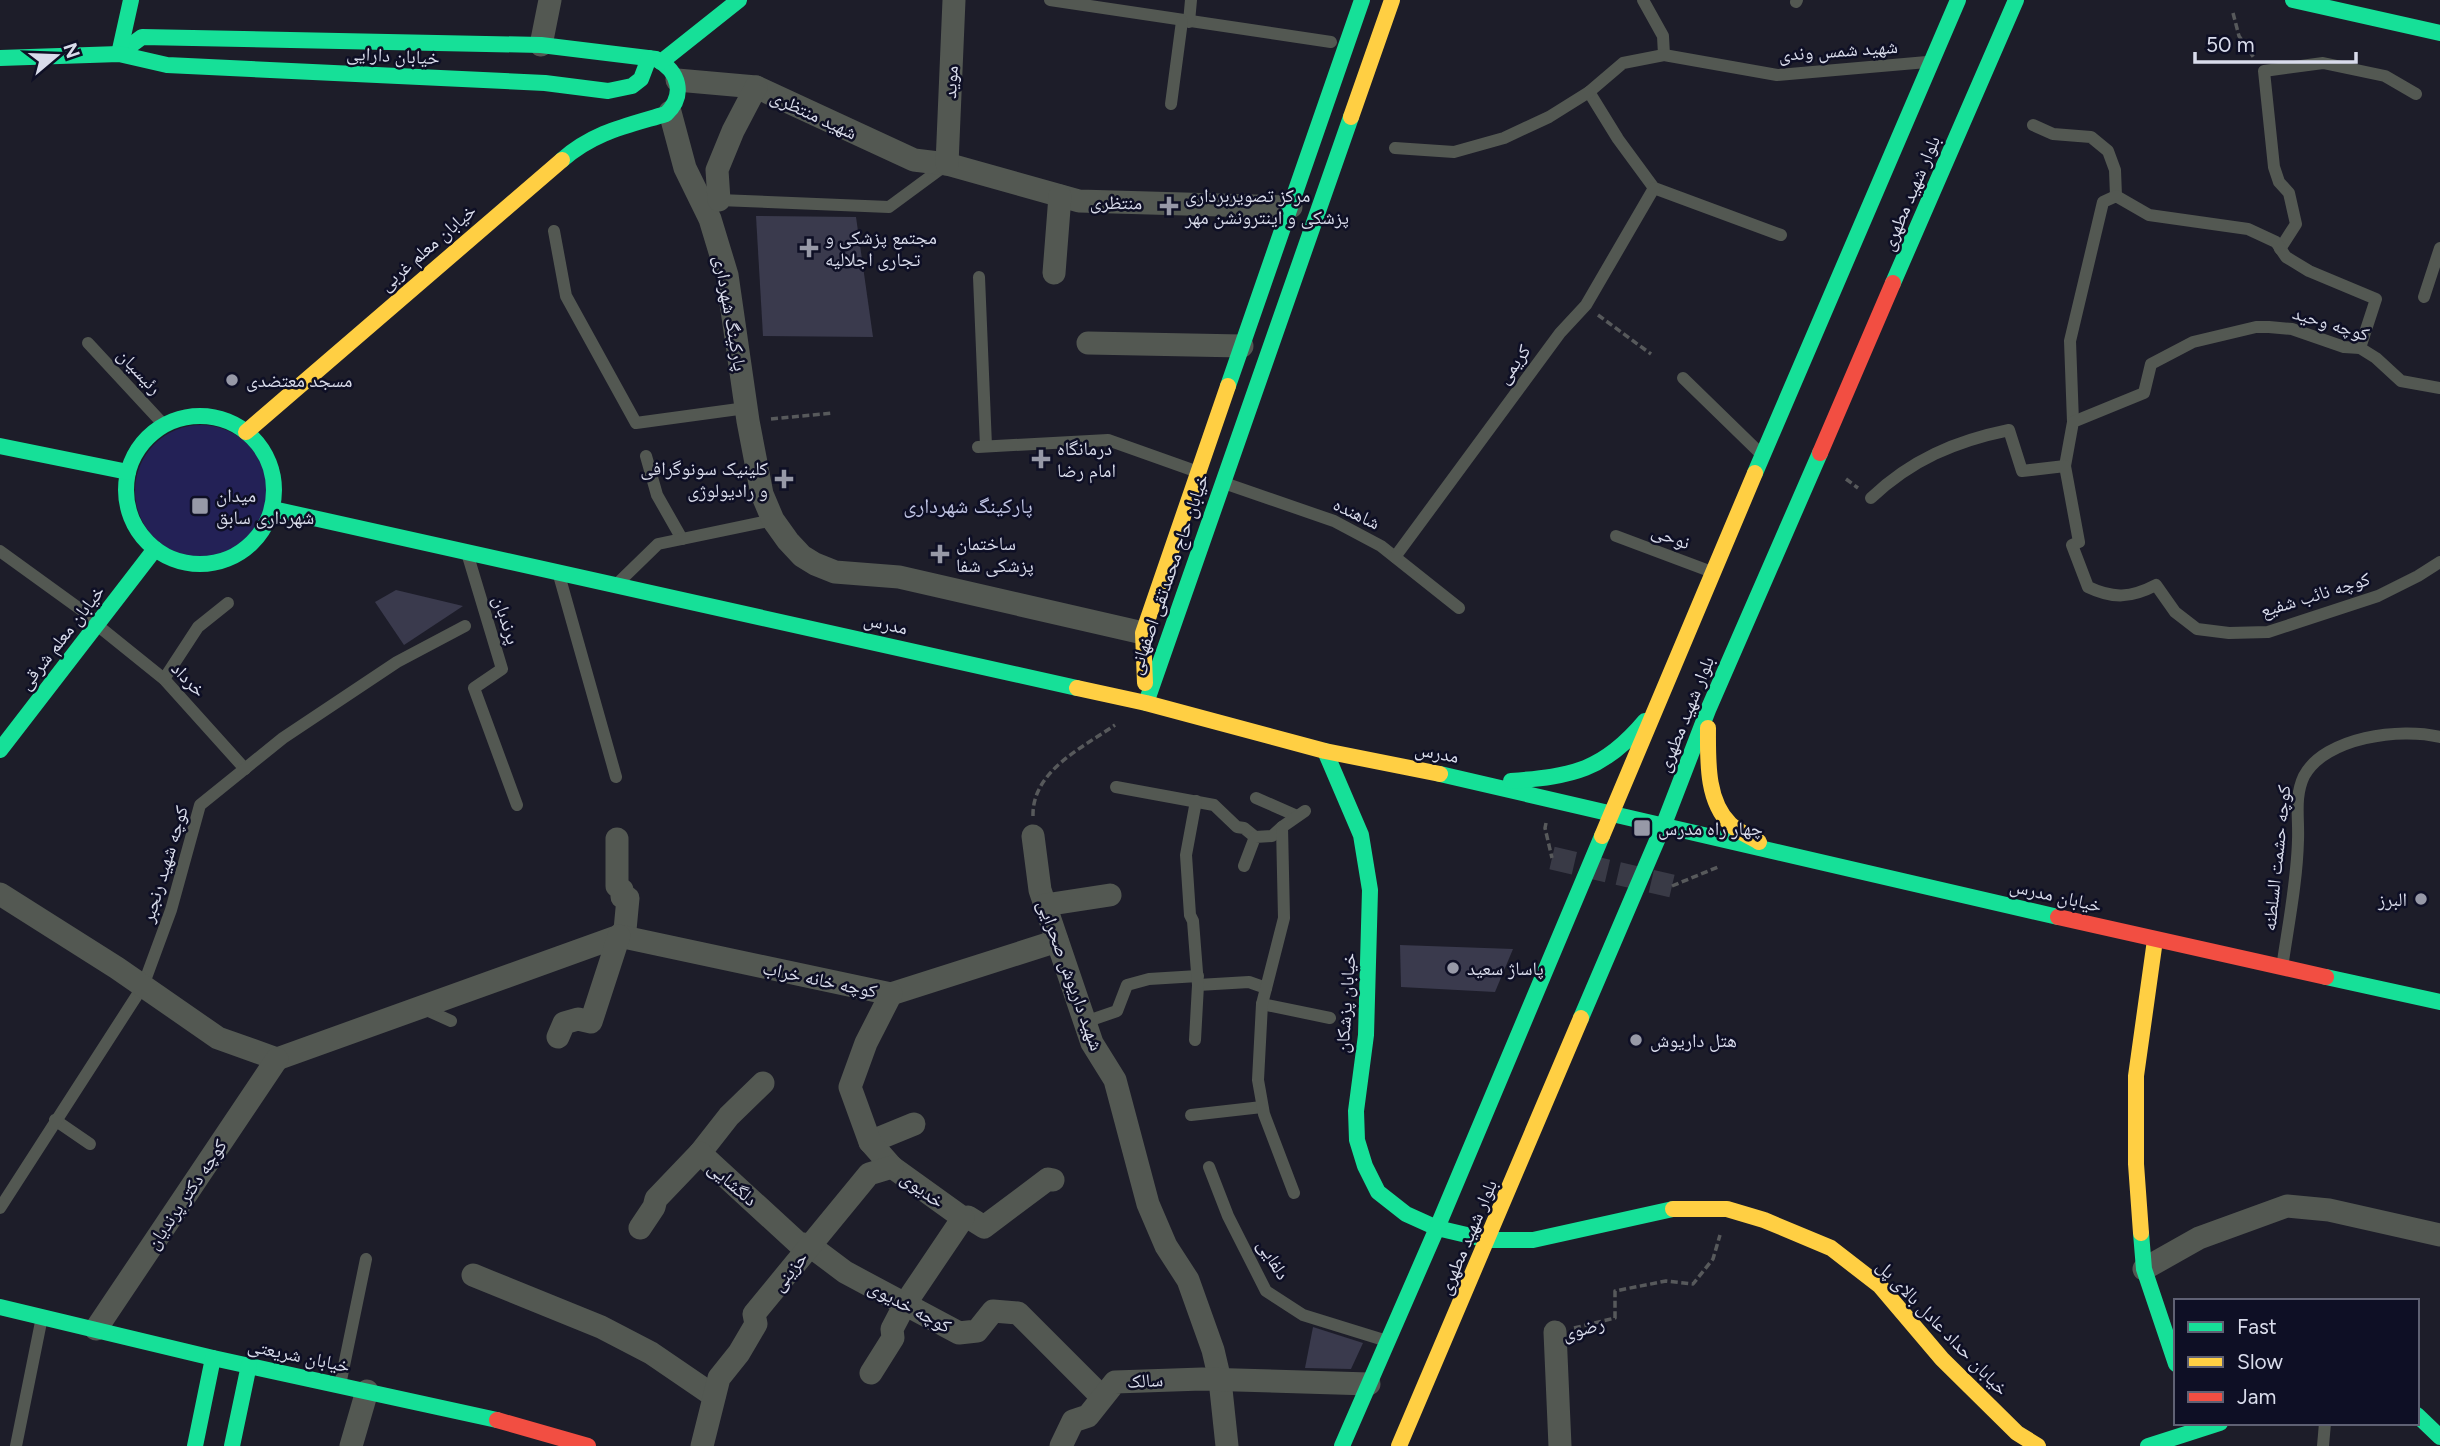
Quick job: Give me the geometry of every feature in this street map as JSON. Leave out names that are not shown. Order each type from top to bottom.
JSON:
[{"type":"main road","points":[[118,54],[131,0]]},
{"type":"main road","points":[[659,115],[678,102],[680,90],[677,80],[655,60],[739,0]]},
{"type":"main road","name":"خیابان حاج محمدتقی اصفهانی","points":[[1146,703],[1143,634],[1363,0]]},
{"type":"main road","name":"خیابان حاج محمدتقی اصفهانی","points":[[1146,703],[1392,0]]},
{"type":"main road","name":"بلوار شهید مطهری","points":[[1342,1446],[1437,1228],[1713,572],[1745,514],[1763,456],[1859,248],[1958,0]]},
{"type":"main road","name":"بلوار شهید مطهری","points":[[1399,1446],[1664,824],[1781,526],[1896,263],[2016,0]]},
{"type":"main road","points":[[2293,0],[2440,33]]},
{"type":"main road","name":"خیابان دارایی","points":[[0,58],[118,54],[166,65],[545,83],[600,91],[628,87],[642,78],[655,60],[541,45],[142,37],[118,54]]},
{"type":"main road","points":[[563,86],[571,80],[577,68],[575,55],[567,49]]},
{"type":"main road","name":"خیابان معلم غربی","points":[[246,432],[580,144],[604,132],[659,115]]},
{"type":"main road","points":[[206,416],[227,421],[246,432],[261,447],[271,466],[275,488],[273,509],[263,532],[246,550],[225,561],[201,565],[176,561],[155,549],[140,534],[130,515],[126,494],[128,472],[135,454],[163,425],[184,418],[206,416]]},
{"type":"main road","points":[[0,446],[128,472]]},
{"type":"main road","name":"مدرس","points":[[273,509],[1146,703],[1325,751],[1612,811]]},
{"type":"main road","name":"خیابان معلم شرقی","points":[[0,750],[155,549]]},
{"type":"main road","points":[[1488,783],[1580,771],[1605,758],[1636,733],[1657,705]]},
{"type":"main road","points":[[1708,710],[1708,765],[1715,800],[1730,824],[1767,847]]},
{"type":"main road","name":"خیابان پزشکان","points":[[1325,751],[1360,835],[1370,890],[1366,1035],[1356,1111],[1357,1140],[1365,1166],[1378,1192],[1406,1214],[1437,1228],[1488,1240]]},
{"type":"main road","name":"خیابان مدرس","points":[[1612,811],[2155,940],[2440,1002]]},
{"type":"main road","points":[[2155,940],[2136,1076],[2136,1164],[2144,1269],[2174,1358]]},
{"type":"main road","name":"خیابان حداد عادل بالای پل","points":[[1488,1240],[1533,1240],[1674,1209],[1727,1209],[1764,1220],[1831,1248],[1880,1286],[1942,1359],[2017,1433],[2038,1446]]},
{"type":"main road","name":"خیابان شریعتی","points":[[0,1307],[213,1358],[513,1423],[557,1441],[588,1446]]},
{"type":"main road","points":[[195,1446],[213,1358]]},
{"type":"main road","points":[[232,1446],[249,1365]]},
{"type":"main road","points":[[2419,1417],[2440,1437]]},
{"type":"main road","points":[[2148,1446],[2198,1426]]},
{"type":"street","points":[[541,45],[550,0]]},
{"type":"street","name":"موید","points":[[947,164],[954,0]]},
{"type":"street","name":"شهید منتظری","points":[[677,80],[755,87],[914,160],[947,164]]},
{"type":"street","points":[[719,200],[717,170],[755,87]]},
{"type":"street","name":"پارکینگ شهرداری","points":[[659,115],[710,219],[727,275],[747,414],[762,494],[773,520],[788,541],[815,564],[835,572],[899,577],[1143,634]]},
{"type":"street","name":"منتظری","points":[[947,164],[1079,201],[1291,207]]},
{"type":"street","points":[[1054,273],[1060,196]]},
{"type":"street","points":[[1088,343],[1242,346]]},
{"type":"street","name":"شهید داریوش صحرایی","points":[[1033,836],[1040,890],[1092,1043],[1115,1080],[1148,1204],[1166,1246],[1188,1280],[1213,1350],[1220,1380],[1227,1446]]},
{"type":"street","points":[[0,894],[218,1038],[277,1059],[619,936],[625,930],[628,898],[622,897],[622,890],[617,886],[617,839]]},
{"type":"street","points":[[1045,905],[1110,895]]},
{"type":"street","points":[[558,1037],[564,1023],[578,1019],[591,1022],[619,936]]},
{"type":"street","name":"کوچه خانه خراب","points":[[619,936],[891,994],[1057,941]]},
{"type":"street","name":"خدیوی","points":[[871,1373],[893,1338],[892,1329],[905,1304],[963,1217],[892,1167],[870,1142],[850,1087],[866,1043],[891,994]]},
{"type":"street","name":"کوچه دکتر پرندیان","points":[[96,1329],[277,1059]]},
{"type":"street","points":[[700,1153],[729,1116],[763,1083]]},
{"type":"street","points":[[870,1142],[914,1124]]},
{"type":"street","name":"دلگشایی","points":[[640,1228],[654,1207],[656,1199],[700,1153],[798,1243],[810,1245]]},
{"type":"street","name":"حزینی","points":[[702,1446],[719,1378],[739,1353],[756,1324],[754,1314],[869,1174],[892,1167]]},
{"type":"street","points":[[963,1217],[968,1217],[984,1227],[1036,1186],[1048,1179],[1053,1180]]},
{"type":"street","points":[[2144,1269],[2199,1238],[2287,1206],[2329,1210],[2440,1236]]},
{"type":"street","name":"کوچه خدیوی","points":[[810,1245],[845,1272],[959,1333],[977,1331],[993,1311],[1018,1313],[1102,1397]]},
{"type":"street","points":[[473,1275],[601,1326],[651,1353],[714,1396]]},
{"type":"street","name":"رضوی","points":[[1555,1332],[1560,1446]]},
{"type":"street","name":"سالک","points":[[1061,1446],[1073,1421],[1088,1416],[1115,1382],[1164,1379],[1369,1384]]},
{"type":"street","points":[[351,1446],[367,1391]]},
{"type":"lane","points":[[1050,0],[1331,42]]},
{"type":"lane","points":[[1171,104],[1191,0]]},
{"type":"lane","points":[[1643,0],[1664,36],[1664,55]]},
{"type":"lane","name":"شهید شمس وندی","points":[[1395,148],[1454,152],[1492,142],[1549,117],[1589,92],[1623,63],[1664,55],[1777,75],[1932,61]]},
{"type":"lane","points":[[2280,249],[2296,224],[2289,192],[2279,182],[2274,167],[2264,71],[2323,63],[2385,76],[2416,94]]},
{"type":"lane","points":[[1589,92],[1618,139],[1654,188],[1781,234]]},
{"type":"lane","points":[[2033,125],[2053,134],[2091,137],[2108,151],[2115,170],[2116,196]]},
{"type":"lane","points":[[719,200],[889,207],[947,164]]},
{"type":"lane","name":"کریمی","points":[[1395,557],[1560,334],[1586,305],[1654,188]]},
{"type":"lane","points":[[2116,196],[2149,215],[2248,229],[2276,242],[2286,257],[2309,271],[2376,299],[2360,348]]},
{"type":"lane","points":[[1871,498],[1921,459],[1977,436],[2009,429],[2022,471],[2064,466],[2073,422],[2070,341],[2103,202],[2116,196]]},
{"type":"lane","points":[[554,231],[566,296],[636,423],[747,414]]},
{"type":"lane","points":[[2424,297],[2440,247]]},
{"type":"lane","points":[[979,277],[982,446],[1108,440],[1198,472]]},
{"type":"lane","name":"کوچه وحید","points":[[2073,422],[2144,393],[2151,364],[2193,342],[2256,327],[2292,329],[2344,347],[2360,348],[2401,380],[2440,388]]},
{"type":"lane","name":"رئیسیان","points":[[88,343],[163,425]]},
{"type":"lane","points":[[1683,378],[1763,456]]},
{"type":"lane","points":[[646,456],[657,495],[682,539]]},
{"type":"lane","name":"کوچه نائب شفیع","points":[[2064,466],[2079,542],[2071,545],[2088,587],[2101,594],[2123,597],[2135,595],[2156,585],[2175,612],[2197,629],[2229,633],[2268,632],[2378,596],[2440,562]]},
{"type":"lane","name":"شاهنده","points":[[1223,482],[1334,521],[1381,546],[1459,608]]},
{"type":"lane","points":[[616,585],[658,544],[773,520]]},
{"type":"lane","name":"نوحی","points":[[1616,536],[1713,572]]},
{"type":"lane","name":"خرداد","points":[[0,551],[98,623],[164,679],[245,769]]},
{"type":"lane","name":"پرندبان","points":[[466,552],[502,669],[474,688],[517,805]]},
{"type":"lane","points":[[558,572],[616,777]]},
{"type":"lane","points":[[164,679],[198,627],[228,603]]},
{"type":"lane","name":"کوچه شهید رنجبر","points":[[0,1208],[143,986],[171,910],[200,805],[283,738],[397,662],[465,626]]},
{"type":"lane","name":"کوچه حشمت السلطنه","points":[[2282,968],[2299,839],[2296,808],[2304,777],[2322,753],[2374,736],[2422,733],[2440,737]]},
{"type":"lane","points":[[1116,787],[1214,805],[1237,827],[1244,828],[1255,837],[1272,836],[1301,814],[1256,798]]},
{"type":"lane","points":[[1195,1040],[1198,980],[1186,855],[1196,801]]},
{"type":"lane","points":[[1282,827],[1284,918],[1262,1004],[1258,1080],[1262,1107],[1294,1193]]},
{"type":"lane","points":[[1244,866],[1255,837]]},
{"type":"lane","points":[[1085,1022],[1117,1012],[1127,985],[1149,979],[1249,982],[1266,988]]},
{"type":"lane","points":[[1262,1004],[1330,1018]]},
{"type":"lane","points":[[420,1007],[451,1021]]},
{"type":"lane","points":[[1191,1115],[1262,1107]]},
{"type":"lane","points":[[55,1120],[90,1144]]},
{"type":"lane","name":"دلفایی","points":[[1209,1167],[1228,1216],[1266,1291],[1303,1315],[1388,1342]]},
{"type":"lane","points":[[340,1385],[366,1259]]},
{"type":"lane","points":[[16,1446],[42,1317]]},
{"type":"lane","points":[[2323,1446],[2325,1425]]},
{"type":"path","points":[[2233,13],[2239,36],[2264,71]]},
{"type":"path","points":[[1586,305],[1651,354]]},
{"type":"path","points":[[747,414],[833,413]]},
{"type":"path","points":[[1033,836],[1034,796],[1042,781],[1063,762],[1146,703]]},
{"type":"path","points":[[1545,828],[1552,858]]},
{"type":"path","points":[[1672,886],[1722,865]]},
{"type":"path","name":"رضوی","points":[[1555,1332],[1615,1318],[1615,1291],[1666,1281],[1693,1284],[1713,1259],[1727,1209]]},
{"type":"shaded area","points":[[201,425],[226,430],[247,445],[262,466],[267,491],[262,516],[247,537],[226,552],[201,557],[176,552],[155,537],[140,516],[135,491],[140,466],[155,445],[176,430]]},
{"type":"building","name":"مجتمع پزشکی و تجاری اجلالیه","points":[[756,216],[856,217],[873,337],[763,336]]},
{"type":"building","points":[[396,590],[463,606],[404,645],[375,602]]},
{"type":"building","name":"پاساژ سعید","points":[[1400,945],[1513,949],[1495,992],[1401,987]]},
{"type":"building","points":[[1313,1327],[1363,1343],[1351,1369],[1305,1368]]},
{"type":"tunnel","points":[[1552,858],[1672,886]]},
{"type":"traffic: fast","points":[[119,54],[131,0]]},
{"type":"traffic: fast","points":[[661,62],[739,0]]},
{"type":"traffic: fast","points":[[1228,386],[1362,0]]},
{"type":"traffic: fast","points":[[1755,473],[1958,0]]},
{"type":"traffic: fast","points":[[1893,283],[2016,0]]},
{"type":"traffic: fast","points":[[2293,0],[2440,33]]},
{"type":"traffic: fast","points":[[119,54],[142,37],[541,45],[656,59],[670,70],[675,77],[678,91],[666,114],[598,136],[562,160]]},
{"type":"traffic: fast","points":[[0,58],[119,54],[167,65],[545,83],[608,91],[632,86],[641,79],[649,58]]},
{"type":"traffic: fast","points":[[1146,703],[1351,117]]},
{"type":"traffic: fast","points":[[200,416],[228,422],[241,428],[252,438],[262,449],[268,462],[274,490],[268,518],[262,531],[252,542],[241,552],[228,558],[200,564],[172,558],[159,552],[148,542],[138,531],[132,518],[126,490],[132,462],[138,449],[148,438],[159,428],[172,422],[200,416]]},
{"type":"traffic: fast","points":[[0,446],[128,472]]},
{"type":"traffic: fast","points":[[1581,1018],[1664,824],[1708,710],[1820,453]]},
{"type":"traffic: fast","points":[[273,509],[1077,688]]},
{"type":"traffic: fast","points":[[0,750],[155,549]]},
{"type":"traffic: fast","points":[[1511,781],[1552,777],[1586,768],[1615,751],[1645,721]]},
{"type":"traffic: fast","points":[[1325,751],[1361,835],[1370,890],[1366,1035],[1356,1111],[1357,1140],[1365,1166],[1378,1192],[1406,1214],[1437,1228],[1488,1240],[1533,1240],[1673,1209]]},
{"type":"traffic: fast","points":[[1440,774],[2058,917]]},
{"type":"traffic: fast","points":[[1342,1446],[1602,836]]},
{"type":"traffic: fast","points":[[2326,977],[2440,1002]]},
{"type":"traffic: fast","points":[[2141,1233],[2144,1269],[2174,1358]]},
{"type":"traffic: fast","points":[[0,1307],[213,1358],[497,1420]]},
{"type":"traffic: fast","points":[[195,1446],[213,1358]]},
{"type":"traffic: fast","points":[[232,1446],[249,1365]]},
{"type":"traffic: fast","points":[[2419,1417],[2440,1437]]},
{"type":"traffic: fast","points":[[2148,1446],[2214,1425]]},
{"type":"traffic: slow","points":[[1351,117],[1392,0]]},
{"type":"traffic: slow","points":[[246,432],[562,160]]},
{"type":"traffic: slow","points":[[1145,683],[1143,633],[1228,386]]},
{"type":"traffic: slow","points":[[1602,836],[1755,473]]},
{"type":"traffic: slow","points":[[1077,688],[1146,703],[1325,751],[1440,774]]},
{"type":"traffic: slow","points":[[1708,728],[1710,779],[1716,803],[1730,824],[1759,842]]},
{"type":"traffic: slow","points":[[2141,1233],[2136,1164],[2136,1076],[2155,940]]},
{"type":"traffic: slow","points":[[1399,1446],[1581,1018]]},
{"type":"traffic: slow","points":[[1673,1209],[1727,1209],[1764,1220],[1831,1248],[1880,1286],[1942,1359],[2017,1433],[2038,1446]]},
{"type":"traffic: jam","points":[[1820,453],[1893,283]]},
{"type":"traffic: jam","points":[[2058,917],[2326,977]]},
{"type":"traffic: jam","points":[[497,1420],[588,1446]]},
{"type":"place","name":"مرکز تصویربرداری پزشکی و اینترونشن مهر","points":[[1169,206]]},
{"type":"place","name":"مجتمع پزشکی و تجاری اجلالیه","points":[[809,248]]},
{"type":"place","name":"مسجد معتضدی","points":[[232,380]]},
{"type":"place","name":"درمانگاه امام رضا","points":[[1041,459]]},
{"type":"place","name":"کلینیک سونوگرافی و رادیولوژی","points":[[784,479]]},
{"type":"place","name":"میدان شهرداری سابق","points":[[200,506]]},
{"type":"place","name":"ساختمان پزشکی شفا","points":[[940,554]]},
{"type":"place","name":"چهار راه مدرس","points":[[1642,828]]},
{"type":"place","name":"البرز","points":[[2421,899]]},
{"type":"place","name":"پاساژ سعید","points":[[1453,968]]},
{"type":"place","name":"هتل داریوش","points":[[1636,1040]]},
{"type":"district","name":"پارکینگ شهرداری","points":[[968,506]]}]
